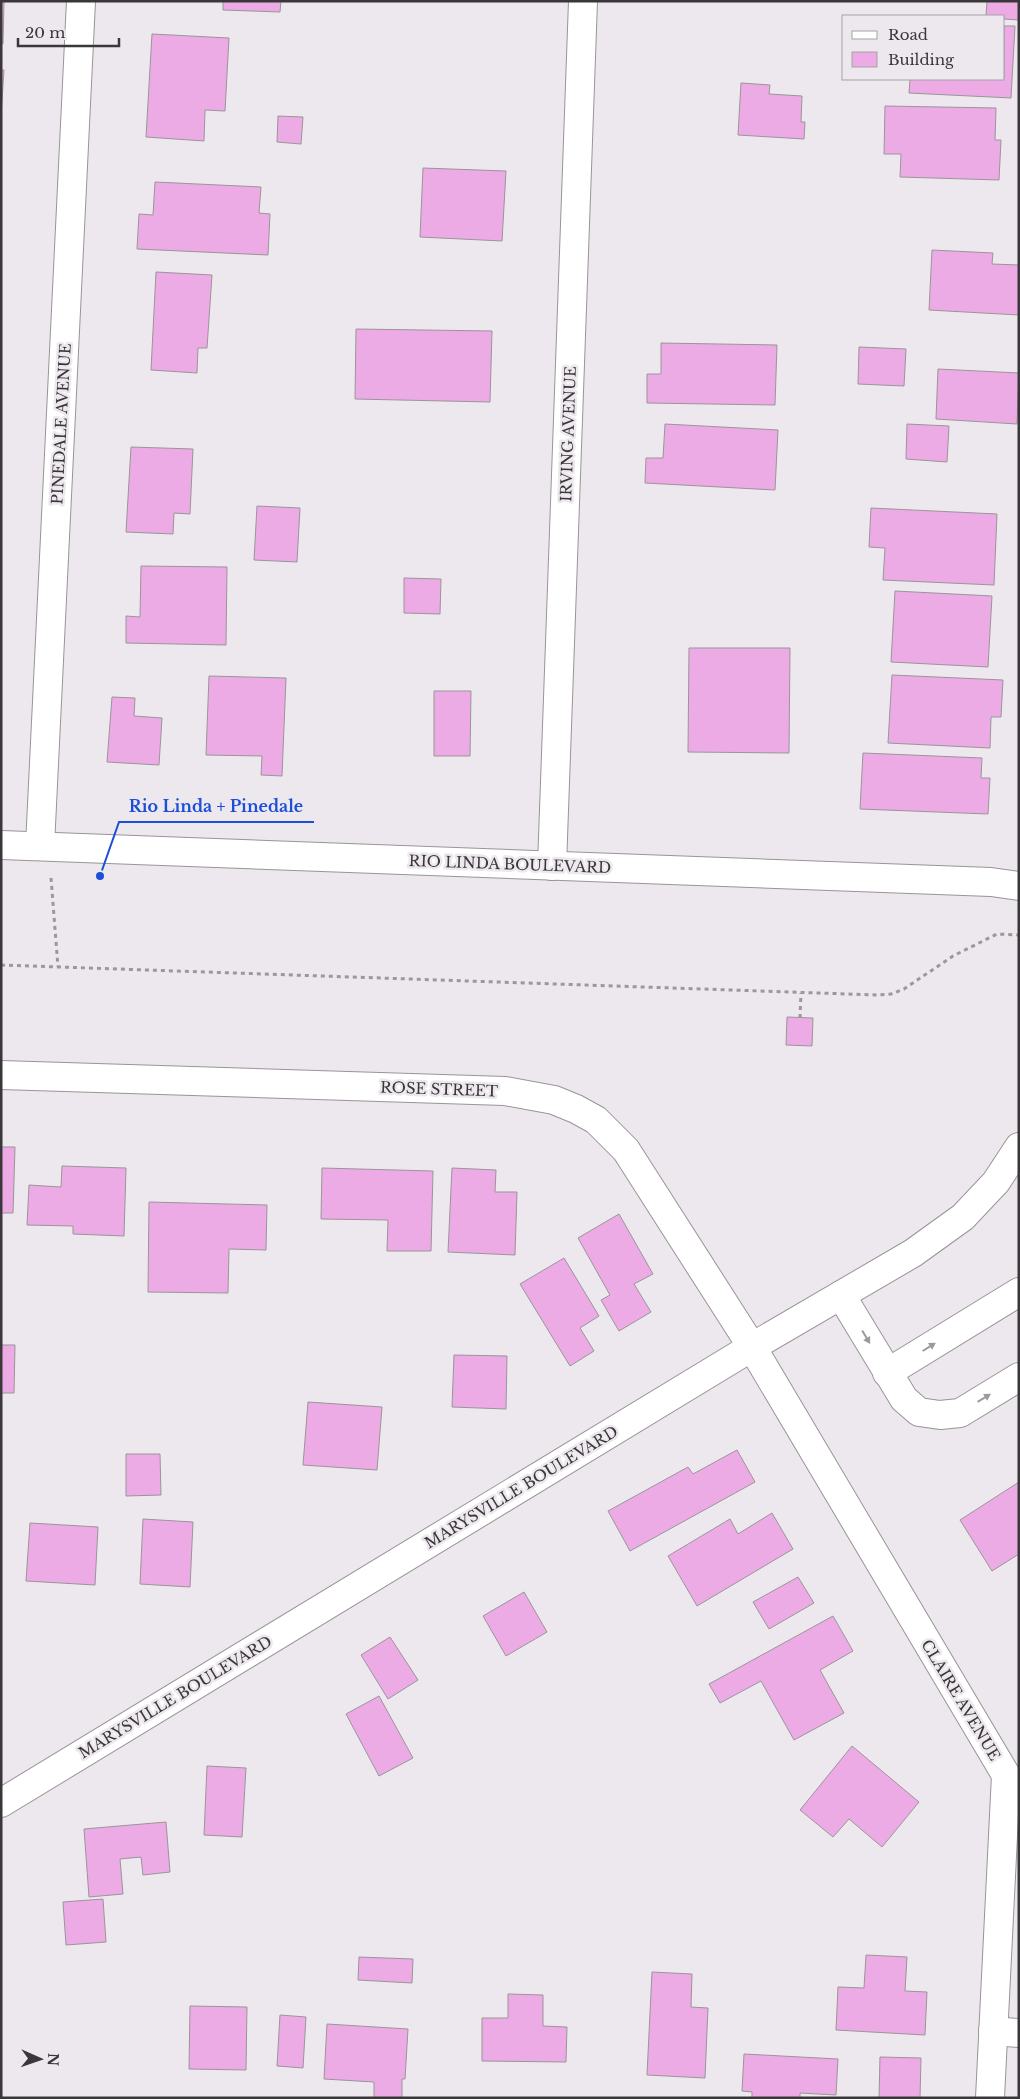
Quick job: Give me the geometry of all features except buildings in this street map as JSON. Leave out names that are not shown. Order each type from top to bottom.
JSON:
[{"type":"street","name":"PINEDALE AVENUE","points":[[46,858],[81,1]]},
{"type":"street","name":"IRVING AVENUE","points":[[552,866],[583,1]]},
{"type":"street","name":"RIO LINDA BOULEVARD","points":[[1,845],[46,858],[552,866],[991,882],[1019,886]]},
{"type":"street","name":"ROSE STREET","points":[[1,1075],[505,1091],[554,1100],[596,1120],[626,1150],[752,1347]]},
{"type":"street","name":"MARYSVILLE BOULEVARD","points":[[1,1803],[752,1347],[913,1253],[963,1217],[996,1182],[1019,1147]]},
{"type":"street","points":[[887,1373],[1019,1292]]},
{"type":"street","points":[[840,1295],[904,1399],[919,1412],[940,1415],[960,1413],[1019,1377]]},
{"type":"street","name":"CLAIRE AVENUE","points":[[752,1347],[1012,1775],[1006,2032],[990,2098]]},
{"type":"path","points":[[46,858],[58,967]]},
{"type":"path","points":[[1,965],[877,995],[891,994],[904,989],[953,956],[997,934],[1019,935]]},
{"type":"path","points":[[800,1018],[801,993]]},
{"type":"place","name":"Rio Linda + Pinedale","points":[[100,876]]}]
